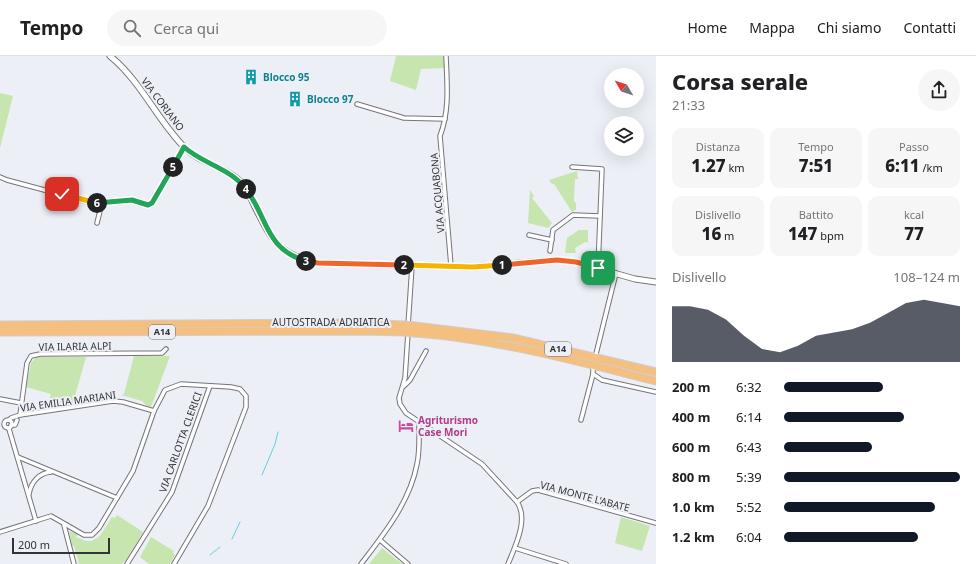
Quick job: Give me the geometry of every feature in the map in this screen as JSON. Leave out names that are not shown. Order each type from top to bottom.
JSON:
[{"type":"highway","name":"AUTOSTRADA ADRIATICA","points":[[0,325],[359,323],[404,329],[513,338],[656,372]]},
{"type":"highway","name":"AUTOSTRADA ADRIATICA","points":[[0,332],[364,331],[404,329]]},
{"type":"highway","name":"AUTOSTRADA ADRIATICA","points":[[415,330],[505,344],[656,381]]},
{"type":"main road","name":"VIA CORIANO","points":[[110,56],[128,72],[184,147],[200,160],[230,174],[240,182],[248,192],[273,239],[289,254],[318,263],[412,266],[497,266],[557,260],[576,262],[656,282]]},
{"type":"street","name":"VIA ACQUABONA","points":[[446,56],[448,95],[445,119],[440,136],[451,266]]},
{"type":"street","points":[[357,104],[404,118],[445,119]]},
{"type":"street","points":[[0,177],[89,202],[102,203],[132,200],[148,205],[152,203],[184,147]]},
{"type":"street","points":[[572,167],[602,169],[598,268]]},
{"type":"street","points":[[96,223],[102,203]]},
{"type":"street","points":[[550,251],[553,230],[574,215],[600,216]]},
{"type":"street","points":[[529,235],[552,240]]},
{"type":"street","points":[[412,266],[403,387],[399,398],[400,404],[406,413],[482,464],[520,506],[521,516],[515,548],[508,564]]},
{"type":"street","points":[[596,354],[616,273]]},
{"type":"street","name":"VIA ILARIA ALPI","points":[[20,416],[28,363],[31,356],[35,354],[162,353],[166,350]]},
{"type":"street","points":[[403,387],[410,380],[426,350]]},
{"type":"street","points":[[581,420],[593,374],[593,368]]},
{"type":"street","points":[[593,374],[602,380],[656,392]]},
{"type":"street","points":[[0,532],[51,516],[64,525],[84,535],[92,535],[99,528],[133,471],[154,411],[161,396],[169,387],[181,384],[238,388],[244,393],[247,401],[246,407],[208,506],[174,564]]},
{"type":"street","name":"VIA CARLOTTA CLERICI","points":[[127,564],[172,492],[210,386]]},
{"type":"street","points":[[0,399],[21,403]]},
{"type":"street","name":"VIA EMILIA MARIANI","points":[[9,420],[20,416],[113,401],[123,402],[154,411]]},
{"type":"street","points":[[10,427],[4,424],[6,420],[9,420],[36,521]]},
{"type":"street","points":[[10,427],[15,425],[18,420]]},
{"type":"street","points":[[362,564],[380,540],[410,491],[418,463],[419,421]]},
{"type":"street","points":[[18,457],[117,498]]},
{"type":"street","points":[[29,494],[31,487],[37,478],[44,473],[52,472]]},
{"type":"street","name":"VIA MONTE L'ABATE","points":[[517,502],[532,490],[538,490],[656,523]]},
{"type":"street","points":[[64,525],[74,564]]},
{"type":"street","points":[[380,540],[408,564]]},
{"type":"street","points":[[515,548],[566,564]]},
{"type":"green space","points":[[396,56],[444,56],[445,68],[421,69],[416,90],[390,81]]},
{"type":"green space","points":[[0,93],[13,96],[0,148]]},
{"type":"green space","points":[[577,171],[578,179],[575,179],[574,201],[576,203],[576,210],[572,212],[554,184],[552,184],[549,180]]},
{"type":"green space","points":[[530,190],[534,196],[532,198],[552,223],[548,228],[528,223]]},
{"type":"green space","points":[[579,230],[588,230],[588,243],[585,242],[575,248],[576,253],[565,253],[567,238]]},
{"type":"green space","points":[[134,356],[170,356],[151,407],[147,406],[142,401],[121,395],[124,394]]},
{"type":"green space","points":[[36,357],[86,357],[73,403],[47,408],[51,394],[26,387],[31,363]]},
{"type":"green space","points":[[117,515],[143,532],[127,559],[122,564],[79,564],[74,546],[72,546],[69,531],[78,534],[76,537],[86,541],[92,541],[100,536],[112,517],[115,518]]},
{"type":"green space","points":[[621,517],[650,526],[642,551],[615,543]]},
{"type":"green space","points":[[151,537],[174,551],[173,553],[175,555],[170,564],[149,564],[140,557]]},
{"type":"green space","points":[[382,548],[402,564],[369,564]]},
{"type":"waterway","points":[[262,475],[275,444],[278,432]]},
{"type":"waterway","points":[[232,539],[240,522]]},
{"type":"waterway","points":[[210,555],[220,547]]},
{"type":"place","name":"Blocco 95","points":[[251,77]]},
{"type":"place","name":"Blocco 97","points":[[295,99]]},
{"type":"place","name":"Agriturismo Case Mori","points":[[406,426]]},
{"type":"route","points":[[62,194],[96,203],[132,200],[148,205],[152,203],[184,147],[200,160],[230,174],[240,182],[248,192],[264,225],[273,239],[281,248],[299,259],[318,263],[473,267],[557,260],[576,262],[598,268]]}]
